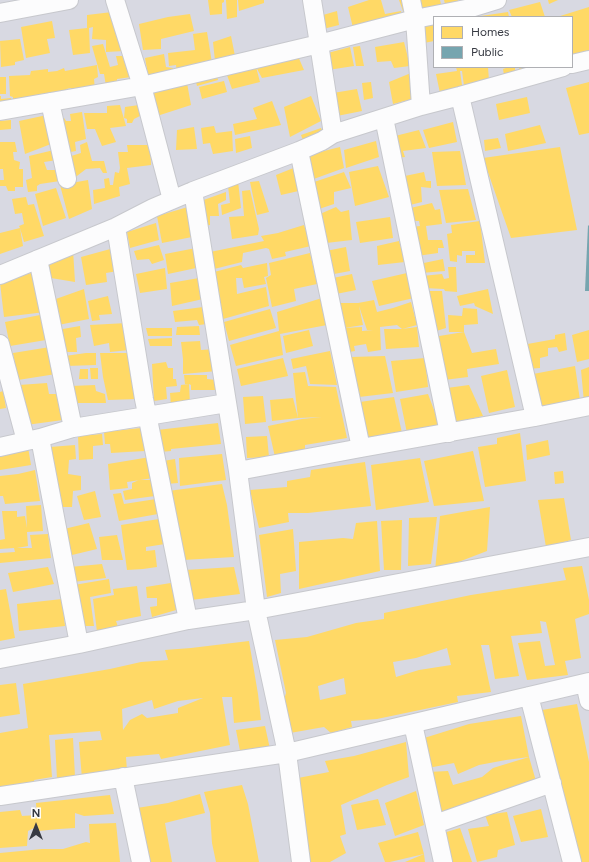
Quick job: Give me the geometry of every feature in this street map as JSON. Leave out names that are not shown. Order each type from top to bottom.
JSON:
[{"type":"street","points":[[0,13],[69,0]]},
{"type":"street","points":[[115,0],[142,86],[172,200]]},
{"type":"street","points":[[312,0],[332,134]]},
{"type":"street","points":[[411,0],[415,19],[421,106]]},
{"type":"street","points":[[0,111],[142,86],[319,44],[415,19],[471,8],[497,0]]},
{"type":"street","points":[[573,64],[589,60]]},
{"type":"street","points":[[0,276],[116,227],[153,208],[193,191],[299,151],[322,141],[332,134],[421,106],[559,68]]},
{"type":"street","points":[[460,96],[535,417]]},
{"type":"street","points":[[50,102],[67,179]]},
{"type":"street","points":[[384,118],[449,433]]},
{"type":"street","points":[[299,151],[361,448]]},
{"type":"street","points":[[193,191],[238,471],[256,610],[287,753],[301,862]]},
{"type":"street","points":[[116,227],[144,399],[188,620]]},
{"type":"street","points":[[38,259],[73,428]]},
{"type":"street","points":[[0,344],[33,440],[78,644]]},
{"type":"street","points":[[0,447],[33,440],[73,428],[227,403]]},
{"type":"street","points":[[238,471],[589,406]]},
{"type":"street","points":[[0,659],[188,620],[256,610],[589,547]]},
{"type":"street","points":[[0,796],[287,753],[587,682],[589,701]]},
{"type":"street","points":[[529,696],[572,862]]},
{"type":"street","points":[[413,724],[443,862]]},
{"type":"street","points":[[123,778],[141,862]]},
{"type":"street","points":[[435,824],[552,783]]},
{"type":"shaded area","points":[[0,0],[589,0],[589,862],[0,862]]},
{"type":"building: Homes","points":[[208,0],[224,0],[222,3],[222,14],[210,15]]},
{"type":"building: Homes","points":[[226,0],[237,0],[237,17],[227,19]]},
{"type":"building: Homes","points":[[238,0],[264,0],[264,3],[239,11]]},
{"type":"building: Homes","points":[[369,0],[381,0],[385,14],[401,11],[403,20],[354,32],[348,7]]},
{"type":"building: Homes","points":[[399,0],[407,0],[410,14],[404,14]]},
{"type":"building: Homes","points":[[417,0],[440,0],[441,4],[419,11]]},
{"type":"building: Homes","points":[[444,0],[458,0],[458,1],[445,4]]},
{"type":"building: Homes","points":[[548,0],[558,0],[549,4]]},
{"type":"building: Homes","points":[[540,2],[545,16],[512,16],[509,10]]},
{"type":"building: Homes","points":[[589,7],[589,55],[573,60],[573,16],[560,16]]},
{"type":"building: Homes","points":[[337,11],[339,25],[319,30],[316,17]]},
{"type":"building: Homes","points":[[112,12],[124,51],[106,52],[106,40],[92,39],[93,27],[89,28],[90,53],[73,55],[69,30],[87,28],[87,15]]},
{"type":"building: Homes","points":[[508,12],[509,16],[481,16]]},
{"type":"building: Homes","points":[[190,14],[194,31],[161,39],[161,49],[143,50],[139,24],[168,17]]},
{"type":"building: Homes","points":[[52,21],[55,38],[47,39],[50,53],[26,58],[21,27]]},
{"type":"building: Homes","points":[[433,23],[433,41],[424,43],[423,26]]},
{"type":"building: Homes","points":[[207,32],[212,63],[177,73],[176,65],[169,66],[168,53],[195,50],[193,34]]},
{"type":"building: Homes","points":[[231,36],[235,56],[215,61],[213,42]]},
{"type":"building: Homes","points":[[20,39],[24,60],[15,62],[15,65],[1,67],[0,41]]},
{"type":"building: Homes","points":[[404,42],[410,66],[394,68],[391,61],[377,62],[375,47]]},
{"type":"building: Homes","points":[[103,44],[110,67],[118,65],[116,56],[124,56],[131,77],[117,79],[117,84],[106,86],[104,74],[100,74],[92,46]]},
{"type":"building: Homes","points":[[360,46],[364,66],[356,66],[353,47]]},
{"type":"building: Homes","points":[[350,47],[354,66],[328,70],[324,54]]},
{"type":"building: Homes","points":[[164,54],[166,67],[173,68],[174,74],[149,80],[145,58]]},
{"type":"building: Homes","points":[[297,54],[304,70],[262,78],[256,67],[260,82],[232,89],[227,75]]},
{"type":"building: Homes","points":[[97,65],[98,77],[94,79],[95,90],[73,94],[71,88],[66,89],[67,94],[13,104],[13,97],[10,96],[9,76],[30,75],[31,71],[48,69],[48,72],[57,71],[64,68],[65,71]]},
{"type":"building: Homes","points":[[456,68],[488,68],[489,81],[464,86],[462,71],[460,71],[463,92],[441,98],[436,74],[457,71]]},
{"type":"building: Homes","points":[[515,68],[515,75],[504,75],[503,69]]},
{"type":"building: Homes","points":[[519,68],[531,68],[520,72]]},
{"type":"building: Homes","points":[[216,72],[218,80],[197,86],[195,78]]},
{"type":"building: Homes","points":[[411,73],[416,98],[393,104],[389,82]]},
{"type":"building: Homes","points":[[0,77],[6,77],[6,94],[0,94]]},
{"type":"building: Homes","points":[[224,81],[227,92],[202,99],[199,87]]},
{"type":"building: Homes","points":[[371,82],[373,98],[364,100],[362,83]]},
{"type":"building: Homes","points":[[589,82],[589,133],[579,135],[566,88]]},
{"type":"building: Homes","points":[[187,83],[191,105],[157,116],[152,91]]},
{"type":"building: Homes","points":[[357,89],[362,111],[337,116],[333,93]]},
{"type":"building: Homes","points":[[0,96],[1,99],[11,98],[12,107],[0,108]]},
{"type":"building: Homes","points":[[311,96],[321,121],[290,137],[284,107]]},
{"type":"building: Homes","points":[[527,97],[530,113],[499,120],[496,104]]},
{"type":"building: Homes","points":[[272,101],[281,125],[235,135],[233,124],[257,119],[253,108]]},
{"type":"building: Homes","points":[[120,105],[126,126],[110,128],[116,142],[102,146],[95,129],[87,129],[84,113],[107,113],[107,106]]},
{"type":"building: Homes","points":[[139,105],[142,115],[134,119],[132,123],[127,123],[127,119],[124,118],[125,107]]},
{"type":"building: Homes","points":[[82,112],[86,139],[75,142],[76,151],[65,153],[58,119],[64,118],[66,121],[71,121],[70,114]]},
{"type":"building: Homes","points":[[47,115],[51,144],[25,154],[19,121]]},
{"type":"building: Homes","points":[[11,120],[11,129],[0,130],[0,121]]},
{"type":"building: Homes","points":[[453,122],[457,142],[429,148],[423,130]]},
{"type":"building: Homes","points":[[540,125],[546,143],[508,151],[505,134]]},
{"type":"building: Homes","points":[[214,126],[216,133],[232,131],[233,151],[213,154],[210,143],[203,144],[201,128]]},
{"type":"building: Homes","points":[[194,127],[197,149],[176,150],[177,130]]},
{"type":"building: Homes","points":[[321,128],[324,136],[304,143],[301,135]]},
{"type":"building: Homes","points":[[419,130],[426,148],[403,151],[405,157],[395,158],[391,137]]},
{"type":"building: Homes","points":[[250,136],[252,148],[236,153],[235,139]]},
{"type":"building: Homes","points":[[498,138],[501,148],[485,151],[484,140]]},
{"type":"building: Homes","points":[[376,141],[379,157],[346,168],[344,150]]},
{"type":"building: Homes","points":[[0,142],[15,142],[17,152],[13,152],[14,160],[20,162],[19,169],[23,169],[23,187],[15,187],[15,191],[8,191],[6,186],[0,186],[0,180],[4,180],[3,169],[0,169]]},
{"type":"building: Homes","points":[[87,142],[92,161],[104,161],[107,173],[103,173],[100,168],[86,169],[73,179],[68,157],[81,153],[80,145]]},
{"type":"building: Homes","points":[[127,145],[150,145],[151,165],[127,168],[130,184],[119,187],[120,196],[94,204],[93,190],[105,188],[104,179],[109,178],[110,185],[113,185],[115,172],[119,173],[120,168],[118,152],[128,152]]},
{"type":"building: Homes","points":[[340,147],[344,168],[311,180],[308,155]]},
{"type":"building: Homes","points":[[560,147],[577,230],[511,238],[483,158]]},
{"type":"building: Homes","points":[[54,150],[57,160],[44,162],[47,170],[56,170],[60,181],[40,184],[37,186],[37,191],[28,192],[26,180],[32,178],[29,156]]},
{"type":"building: Homes","points":[[460,151],[466,185],[437,186],[432,152]]},
{"type":"building: Homes","points":[[378,166],[389,197],[355,206],[349,172]]},
{"type":"building: Homes","points":[[296,167],[303,190],[281,195],[276,175]]},
{"type":"building: Homes","points":[[344,172],[351,188],[334,192],[334,204],[319,209],[314,182]]},
{"type":"building: Homes","points":[[424,172],[426,181],[431,181],[431,188],[421,187],[422,202],[406,206],[400,177]]},
{"type":"building: Homes","points":[[88,180],[92,209],[69,219],[60,185]]},
{"type":"building: Homes","points":[[238,181],[241,208],[222,215],[221,205],[230,203],[228,186]]},
{"type":"building: Homes","points":[[259,181],[269,212],[257,215],[250,182]]},
{"type":"building: Homes","points":[[56,188],[66,218],[43,226],[35,194]]},
{"type":"building: Homes","points":[[468,189],[476,220],[446,223],[439,190]]},
{"type":"building: Homes","points":[[250,190],[259,229],[258,235],[232,239],[229,217],[244,216],[242,191]]},
{"type":"building: Homes","points":[[226,192],[226,200],[218,204],[219,216],[210,216],[210,225],[204,226],[198,202]]},
{"type":"building: Homes","points":[[26,197],[28,205],[34,204],[44,236],[24,242],[19,226],[24,224],[22,213],[15,214],[12,199]]},
{"type":"building: Homes","points":[[432,203],[435,210],[440,209],[442,224],[426,226],[428,240],[442,240],[444,248],[438,248],[438,253],[417,256],[411,227],[420,226],[419,221],[409,221],[406,209]]},
{"type":"building: Homes","points":[[188,207],[192,237],[162,243],[157,216]]},
{"type":"building: Homes","points":[[336,207],[341,212],[349,210],[352,240],[326,243],[320,214]]},
{"type":"building: Homes","points":[[390,217],[393,238],[360,243],[356,222]]},
{"type":"building: Homes","points":[[480,221],[485,263],[466,263],[466,255],[475,255],[475,251],[462,251],[462,256],[457,255],[457,262],[450,261],[447,234],[452,233],[451,225]]},
{"type":"building: Homes","points":[[156,223],[159,240],[130,248],[127,232]]},
{"type":"building: Homes","points":[[304,225],[311,246],[285,252],[286,256],[272,259],[269,249],[266,248],[243,253],[242,262],[214,269],[210,252],[264,241],[261,236],[278,233]]},
{"type":"building: Homes","points":[[20,228],[23,246],[0,254],[0,233]]},
{"type":"building: Homes","points":[[399,241],[405,262],[378,265],[377,246]]},
{"type":"building: Homes","points":[[159,245],[164,260],[152,264],[149,259],[137,260],[134,251]]},
{"type":"building: Homes","points":[[346,247],[350,271],[334,274],[326,251]]},
{"type":"building: Homes","points":[[114,248],[118,271],[106,273],[107,282],[86,285],[81,257]]},
{"type":"building: Homes","points":[[196,248],[201,267],[168,274],[165,254]]},
{"type":"building: Homes","points":[[73,250],[75,282],[51,278],[47,261]]},
{"type":"building: Homes","points":[[310,253],[317,284],[294,289],[296,301],[272,307],[266,278],[271,275],[269,263]]},
{"type":"building: Homes","points":[[443,259],[445,271],[421,273],[419,264]]},
{"type":"building: Homes","points":[[267,263],[268,276],[264,277],[266,284],[244,288],[242,278],[236,278],[237,294],[266,287],[269,306],[223,319],[214,272],[241,265],[243,268]]},
{"type":"building: Homes","points":[[448,267],[456,267],[457,292],[445,291],[444,289],[424,288],[422,276],[442,274],[444,279],[449,278]]},
{"type":"building: Homes","points":[[165,268],[167,289],[140,293],[136,274]]},
{"type":"building: Homes","points":[[34,272],[45,312],[4,317],[0,283]]},
{"type":"building: Homes","points":[[407,273],[414,298],[379,306],[372,281]]},
{"type":"building: Homes","points":[[352,274],[356,290],[336,294],[333,278]]},
{"type":"building: Homes","points":[[199,278],[203,299],[172,306],[170,283]]},
{"type":"building: Homes","points":[[84,289],[89,319],[58,325],[53,300]]},
{"type":"building: Homes","points":[[488,289],[493,314],[475,306],[474,303],[460,306],[457,296]]},
{"type":"building: Homes","points":[[427,291],[442,291],[446,328],[433,332]]},
{"type":"building: Homes","points":[[108,296],[112,314],[99,315],[100,320],[92,321],[88,301]]},
{"type":"building: Homes","points":[[322,298],[327,325],[280,334],[283,355],[236,366],[230,345],[279,331],[277,312]]},
{"type":"building: Homes","points":[[374,300],[377,312],[411,302],[417,325],[402,329],[397,325],[380,327],[381,350],[368,352],[366,344],[354,346],[355,351],[349,352],[338,303],[358,303]],"holes":[[[359,306],[367,330],[373,330],[362,331],[362,327],[344,328],[363,325]]]},
{"type":"building: Homes","points":[[203,307],[207,324],[199,325],[197,320],[175,322],[173,311]]},
{"type":"building: Homes","points":[[463,308],[477,309],[478,324],[464,325],[464,332],[449,332],[448,315],[462,316]]},
{"type":"building: Homes","points":[[270,309],[276,328],[229,341],[224,322]]},
{"type":"building: Homes","points":[[40,315],[46,340],[10,346],[5,322]]},
{"type":"building: Homes","points":[[127,323],[129,350],[110,352],[109,343],[94,346],[90,325]]},
{"type":"building: Homes","points":[[80,326],[81,337],[76,338],[77,352],[62,352],[57,330]]},
{"type":"building: Homes","points":[[199,326],[200,335],[176,335],[177,327]]},
{"type":"building: Homes","points":[[417,327],[419,347],[386,349],[384,329]]},
{"type":"building: Homes","points":[[146,328],[172,328],[172,336],[148,336]]},
{"type":"building: Homes","points":[[309,330],[313,346],[286,353],[283,336]]},
{"type":"building: Homes","points":[[589,330],[589,359],[577,362],[572,335]]},
{"type":"building: Homes","points":[[464,332],[472,353],[496,349],[499,364],[467,369],[468,377],[444,380],[433,337]]},
{"type":"building: Homes","points":[[565,333],[567,350],[559,352],[557,347],[548,348],[548,356],[540,358],[540,368],[527,369],[522,345],[555,339],[555,335]]},
{"type":"building: Homes","points":[[172,338],[172,346],[150,346],[148,339]]},
{"type":"building: Homes","points":[[200,341],[201,350],[216,349],[217,371],[183,374],[181,342]]},
{"type":"building: Homes","points":[[50,347],[56,374],[18,380],[13,353]]},
{"type":"building: Homes","points":[[330,351],[337,385],[310,384],[306,366],[293,369],[291,359]]},
{"type":"building: Homes","points":[[96,353],[96,365],[66,366],[65,356]]},
{"type":"building: Homes","points":[[100,353],[129,353],[137,399],[108,400]]},
{"type":"building: Homes","points":[[385,356],[393,393],[359,397],[351,357]]},
{"type":"building: Homes","points":[[283,358],[288,376],[241,386],[237,369]]},
{"type":"building: Homes","points":[[425,358],[428,387],[396,392],[391,361]]},
{"type":"building: Homes","points":[[166,362],[168,368],[173,368],[173,379],[176,379],[177,386],[166,387],[167,399],[154,401],[152,364]]},
{"type":"building: Homes","points":[[575,366],[580,400],[535,408],[528,375]]},
{"type":"building: Homes","points":[[589,367],[589,401],[584,402],[581,370]]},
{"type":"building: Homes","points":[[90,368],[98,368],[98,379],[91,379]]},
{"type":"building: Homes","points":[[80,369],[88,369],[88,379],[79,379]]},
{"type":"building: Homes","points":[[507,370],[515,407],[489,413],[481,376]]},
{"type":"building: Homes","points":[[305,372],[308,386],[336,387],[347,438],[305,445],[305,453],[275,457],[268,426],[302,419],[322,417],[298,418],[293,373]]},
{"type":"building: Homes","points":[[184,375],[207,375],[207,379],[216,380],[216,390],[191,390],[191,385],[185,384]]},
{"type":"building: Homes","points":[[47,383],[49,394],[60,394],[63,420],[26,425],[19,385]]},
{"type":"building: Homes","points":[[189,384],[190,405],[171,407],[170,393],[180,392],[181,385]]},
{"type":"building: Homes","points":[[95,385],[96,391],[105,394],[106,403],[71,403],[71,386]]},
{"type":"building: Homes","points":[[469,385],[483,416],[455,422],[447,388]]},
{"type":"building: Homes","points":[[3,391],[6,408],[0,409],[0,392]]},
{"type":"building: Homes","points":[[428,394],[440,426],[407,433],[400,399]]},
{"type":"building: Homes","points":[[263,396],[266,422],[245,424],[243,397]]},
{"type":"building: Homes","points":[[394,397],[402,433],[369,439],[360,402]]},
{"type":"building: Homes","points":[[293,398],[298,418],[272,421],[270,400]]},
{"type":"building: Homes","points":[[218,423],[221,444],[171,449],[171,451],[160,452],[157,430]]},
{"type":"building: Homes","points":[[141,428],[145,451],[111,453],[110,444],[105,444],[104,432]]},
{"type":"building: Homes","points":[[520,433],[526,481],[485,487],[478,447],[497,444],[497,438]]},
{"type":"building: Homes","points":[[102,434],[103,445],[93,446],[93,459],[79,460],[78,436]]},
{"type":"building: Homes","points":[[267,436],[269,457],[247,458],[246,437]]},
{"type":"building: Homes","points":[[548,440],[550,455],[527,460],[526,445]]},
{"type":"building: Homes","points":[[75,445],[76,459],[69,460],[68,474],[81,476],[81,490],[73,491],[72,507],[57,507],[50,447]]},
{"type":"building: Homes","points":[[28,447],[31,465],[0,470],[0,452]]},
{"type":"building: Homes","points":[[473,451],[484,501],[434,506],[424,461]]},
{"type":"building: Homes","points":[[222,454],[226,480],[180,486],[179,458]]},
{"type":"building: Homes","points":[[150,457],[153,478],[127,482],[128,488],[110,490],[108,464]]},
{"type":"building: Homes","points":[[420,458],[429,502],[376,510],[371,465]]},
{"type":"building: Homes","points":[[175,459],[178,483],[166,484],[163,461]]},
{"type":"building: Homes","points":[[365,462],[371,506],[308,513],[288,513],[289,522],[259,528],[250,490],[287,487],[287,481],[310,477],[311,470]]},
{"type":"building: Homes","points":[[35,470],[40,501],[5,504],[3,496],[0,496],[0,476]]},
{"type":"building: Homes","points":[[563,471],[564,483],[555,484],[554,472]]},
{"type":"building: Homes","points":[[139,480],[153,480],[155,496],[125,500],[123,491],[132,489],[132,483]]},
{"type":"building: Homes","points":[[222,484],[227,505],[234,557],[183,560],[168,491]]},
{"type":"building: Homes","points":[[95,491],[101,517],[84,520],[77,496]]},
{"type":"building: Homes","points":[[121,493],[124,504],[156,499],[158,514],[119,521],[113,494]]},
{"type":"building: Homes","points":[[564,498],[571,540],[546,547],[538,500]]},
{"type":"building: Homes","points":[[41,505],[43,531],[27,532],[28,546],[17,548],[32,548],[30,535],[48,534],[51,558],[0,563],[0,553],[15,552],[14,548],[0,549],[0,540],[5,539],[2,511],[17,511],[17,517],[25,516],[27,528],[26,506]]},
{"type":"building: Homes","points":[[490,507],[487,551],[435,571],[440,516]]},
{"type":"building: Homes","points":[[437,517],[431,564],[408,566],[409,518]]},
{"type":"building: Homes","points":[[159,519],[165,544],[146,547],[146,551],[155,550],[157,567],[127,570],[121,525]]},
{"type":"building: Homes","points":[[402,520],[401,570],[384,570],[381,521]]},
{"type":"building: Homes","points":[[377,521],[380,571],[299,589],[299,542],[343,538],[353,539],[356,523]]},
{"type":"building: Homes","points":[[89,523],[97,549],[72,555],[64,529]]},
{"type":"building: Homes","points":[[293,529],[296,571],[280,574],[281,593],[267,597],[259,535]]},
{"type":"building: Homes","points":[[117,535],[123,560],[102,560],[99,537]]},
{"type":"building: Homes","points":[[102,564],[106,578],[73,582],[70,567]]},
{"type":"building: Homes","points":[[582,566],[589,600],[589,614],[575,619],[581,658],[565,661],[568,675],[527,680],[518,643],[540,641],[545,666],[555,665],[546,622],[540,621],[542,633],[511,636],[519,676],[495,679],[489,645],[481,645],[491,692],[457,696],[458,702],[377,719],[351,721],[352,727],[331,733],[324,727],[290,733],[284,700],[286,693],[275,640],[307,637],[356,623],[384,619],[384,613],[471,595],[566,580],[563,568]],"holes":[[[447,648],[451,665],[419,670],[396,677],[393,662],[416,658]],[[344,678],[346,694],[320,700],[318,686]]]},
{"type":"building: Homes","points":[[48,567],[54,584],[13,592],[8,573]]},
{"type":"building: Homes","points":[[234,567],[240,594],[191,600],[185,570]]},
{"type":"building: Homes","points":[[109,579],[111,593],[90,597],[94,626],[80,626],[74,585]]},
{"type":"building: Homes","points":[[177,582],[183,608],[152,617],[150,607],[157,606],[157,598],[147,598],[146,587]]},
{"type":"building: Homes","points":[[137,586],[141,616],[116,621],[118,627],[97,632],[93,599],[114,595],[113,589]]},
{"type":"building: Homes","points":[[6,589],[15,638],[0,641],[0,590]]},
{"type":"building: Homes","points":[[62,599],[65,626],[19,631],[17,604]]},
{"type":"building: Homes","points":[[249,641],[261,720],[234,723],[232,697],[222,697],[230,745],[161,759],[159,754],[126,757],[127,771],[82,779],[79,742],[102,740],[100,731],[49,735],[52,777],[34,780],[36,787],[0,790],[0,733],[28,728],[23,684],[141,662],[168,660],[165,650]],"holes":[[[203,698],[178,708],[178,713],[147,718],[142,714],[130,720],[123,730],[122,709],[152,700],[154,709],[178,701]]]},
{"type":"building: Homes","points":[[16,683],[20,714],[0,717],[0,685]]},
{"type":"building: Homes","points":[[577,704],[589,762],[589,862],[579,862],[542,710]]},
{"type":"building: Homes","points":[[521,716],[529,757],[479,765],[458,774],[454,763],[428,768],[421,739],[469,724]]},
{"type":"building: Homes","points":[[265,726],[270,749],[240,751],[236,730]]},
{"type":"building: Homes","points":[[73,738],[75,777],[57,779],[55,740]]},
{"type":"building: Homes","points":[[406,742],[409,777],[341,805],[346,834],[340,836],[346,853],[330,862],[309,862],[298,778],[329,772],[325,761],[354,756]]},
{"type":"building: Homes","points":[[529,757],[536,781],[439,815],[428,772],[448,771],[453,785],[482,777],[493,768]]},
{"type":"building: Homes","points":[[242,785],[248,804],[259,862],[216,862],[212,843],[210,813],[204,792]]},
{"type":"building: Homes","points":[[416,791],[424,825],[395,836],[385,803]]},
{"type":"building: Homes","points":[[200,794],[205,813],[165,823],[172,862],[146,862],[137,808],[168,803]]},
{"type":"building: Homes","points":[[110,795],[114,814],[84,816],[75,813],[75,828],[38,831],[38,826],[28,831],[27,846],[0,848],[0,812],[20,810],[22,816],[37,815],[36,803]]},
{"type":"building: Homes","points":[[378,799],[386,825],[357,830],[351,805]]},
{"type":"building: Homes","points":[[541,809],[548,837],[521,842],[513,816]]},
{"type":"building: Homes","points":[[507,812],[515,845],[498,850],[497,857],[477,862],[468,829],[489,826],[485,815]]},
{"type":"building: Homes","points":[[116,823],[120,862],[0,862],[0,853],[42,849],[63,849],[86,842],[90,843],[89,824]]},
{"type":"building: Homes","points":[[460,828],[472,862],[450,862],[443,833]]},
{"type":"building: Homes","points":[[418,832],[424,854],[385,862],[378,843]]},
{"type":"building: Homes","points":[[424,854],[425,862],[405,862]]},
{"type":"building: Public","points":[[588,225],[589,291],[585,291]]}]
